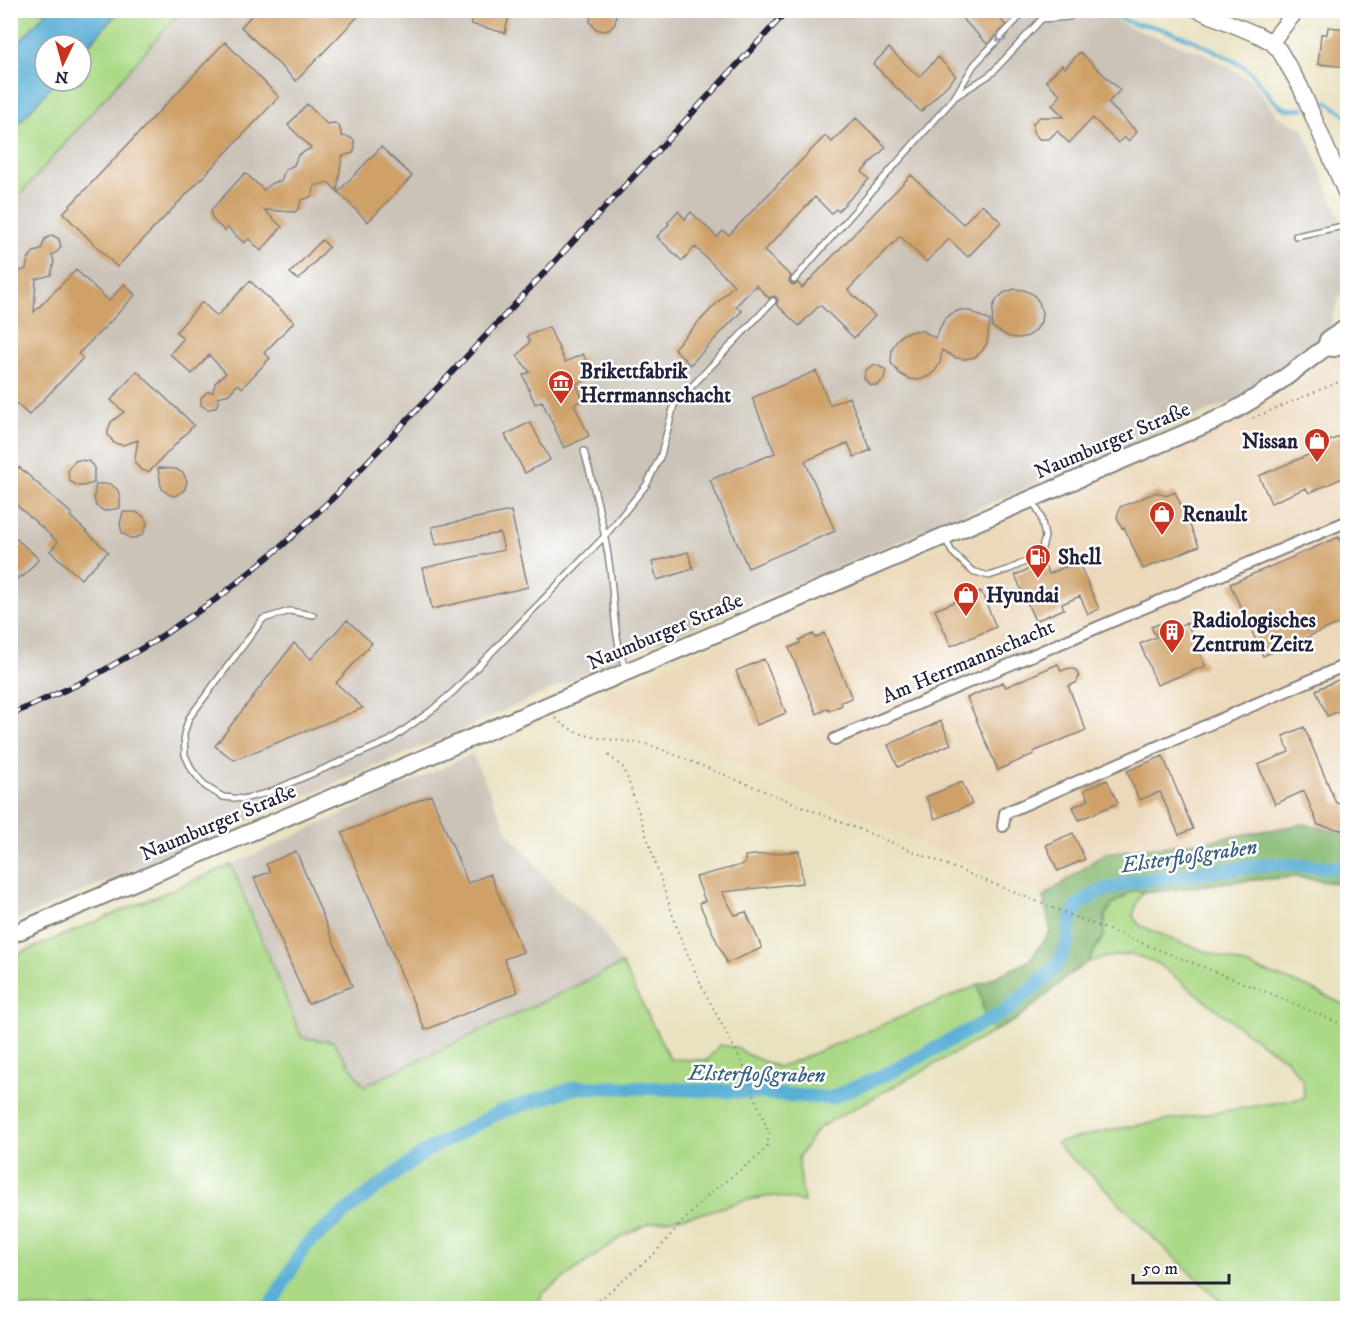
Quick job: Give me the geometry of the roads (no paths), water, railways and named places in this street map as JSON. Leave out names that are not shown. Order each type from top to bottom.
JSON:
[{"type":"main road","points":[[1198,10],[1271,42],[1282,55],[1307,100],[1347,198]]},
{"type":"main road","points":[[1271,42],[1297,10]]},
{"type":"main road","name":"Naumburger Straße","points":[[10,935],[1232,413],[1274,387],[1326,347],[1328,340],[1344,324]]},
{"type":"main road","name":"Naumburger Straße","points":[[1326,347],[1334,348],[1347,344]]},
{"type":"street","name":"Am Herrmannschacht","points":[[835,739],[1347,521]]},
{"type":"street","points":[[1003,826],[1005,813],[1347,664]]},
{"type":"lane","points":[[795,280],[954,98],[974,65],[1026,10]]},
{"type":"lane","points":[[954,98],[991,74],[1050,10]]},
{"type":"lane","points":[[1041,19],[1070,16],[1080,10]]},
{"type":"lane","points":[[1296,236],[1347,225]]},
{"type":"lane","points":[[313,615],[291,611],[263,619],[189,718],[184,734],[185,755],[188,762],[205,786],[223,797],[243,799],[267,793],[389,741],[432,711],[605,536],[647,484],[661,455],[674,405],[773,301]]},
{"type":"lane","points":[[584,451],[605,536],[621,660],[626,672]]},
{"type":"lane","points":[[944,537],[952,552],[972,572],[989,576],[1010,569],[1040,555],[1045,537],[1033,499]]},
{"type":"water","points":[[48,10],[119,11],[93,40],[93,33],[33,33],[33,93],[45,93],[11,132],[11,51]]},
{"type":"waterway","points":[[810,10],[814,14]]},
{"type":"waterway","points":[[1114,15],[1132,23],[1172,32],[1208,47],[1249,71],[1269,96],[1283,107],[1293,110],[1304,108]]},
{"type":"waterway","points":[[1311,106],[1328,102],[1348,117]]},
{"type":"waterway","name":"Elsterfloßgraben","points":[[269,1308],[304,1247],[355,1204],[426,1151],[500,1112],[577,1087],[746,1092],[831,1098],[893,1071],[1007,1010],[1048,975],[1058,963],[1067,944],[1070,924],[1077,906],[1098,892],[1131,882],[1270,864],[1348,868]]},
{"type":"railway","points":[[10,715],[85,681],[153,642],[222,595],[284,544],[336,495],[442,383],[788,10]]},
{"type":"place","name":"Brikettfabrik Herrmannschacht","points":[[561,406]]},
{"type":"place","name":"Nissan","points":[[1317,464]]},
{"type":"place","name":"Renault","points":[[1162,537]]},
{"type":"place","name":"Shell","points":[[1038,580]]},
{"type":"place","name":"Hyundai","points":[[966,618]]},
{"type":"place","name":"Radiologisches Zentrum Zeitz","points":[[1172,655]]}]
